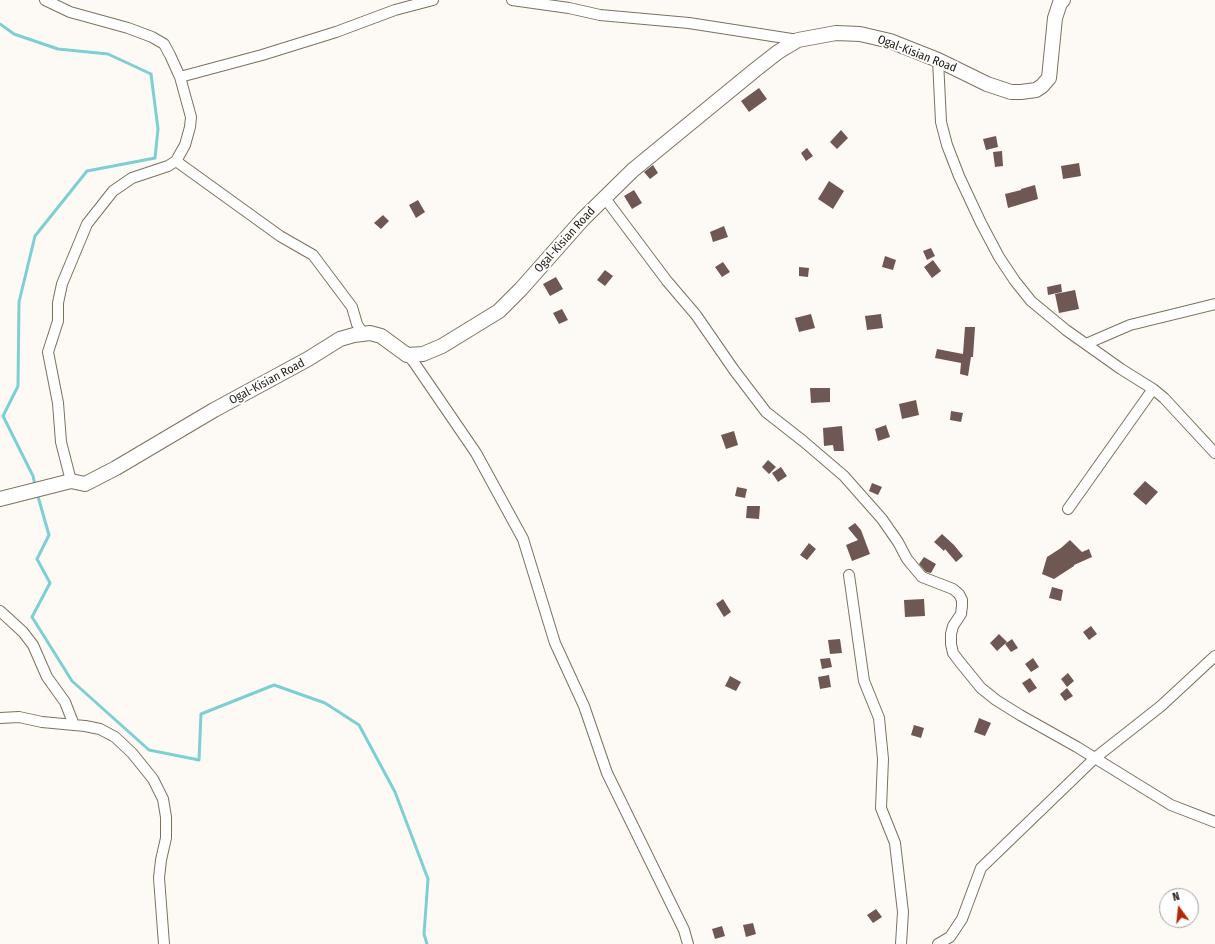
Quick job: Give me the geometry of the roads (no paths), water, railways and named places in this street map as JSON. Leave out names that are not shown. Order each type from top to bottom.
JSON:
[{"type":"main road","name":"Ogal-Kisian Road","points":[[0,499],[71,481],[85,484],[116,468],[214,410],[308,359],[340,339],[370,333],[381,336],[406,355],[422,354],[442,346],[499,311],[521,289],[583,219],[633,170],[778,52],[798,40],[836,33],[860,34],[890,41],[938,60],[987,84],[1011,92],[1036,90],[1049,78],[1055,18],[1060,3],[1063,0]]},
{"type":"street","points":[[45,0],[70,12],[128,28],[152,37],[164,44],[180,77],[191,117],[185,145],[176,161],[168,166],[132,178],[113,191],[87,224],[62,284],[58,303],[58,321],[48,352],[58,403],[61,442],[71,481]]},
{"type":"street","points":[[180,77],[262,55],[336,32],[395,10],[433,0]]},
{"type":"street","points":[[512,0],[569,8],[600,15],[689,23],[798,40]]},
{"type":"street","points":[[938,60],[941,122],[947,145],[959,176],[981,223],[1015,281],[1031,301],[1086,344],[1164,398],[1215,452]]},
{"type":"street","points":[[176,161],[280,236],[313,254],[352,307],[357,324],[363,334]]},
{"type":"street","points":[[604,197],[667,281],[696,315],[734,370],[766,412],[844,476],[882,519],[907,558],[922,577],[953,589],[959,594],[962,600],[962,606],[961,614],[953,626],[951,634],[953,653],[981,688],[1008,708],[1095,758],[1171,805],[1215,822]]},
{"type":"street","points":[[1086,344],[1130,325],[1215,304]]},
{"type":"street","points":[[406,355],[413,361],[476,453],[523,540],[555,643],[584,706],[607,773],[684,930],[688,944]]},
{"type":"street","points":[[1068,509],[1153,389]]},
{"type":"street","points":[[849,575],[864,681],[879,718],[883,759],[881,808],[895,843],[903,912],[901,944]]},
{"type":"street","points":[[0,611],[23,632],[33,645],[47,677],[65,702],[74,725]]},
{"type":"street","points":[[938,944],[950,937],[962,919],[981,868],[1095,758],[1161,706],[1215,656]]},
{"type":"street","points":[[0,718],[19,717],[42,722],[100,729],[115,737],[132,753],[153,779],[163,799],[166,817],[166,838],[159,878],[164,944]]},
{"type":"waterway","points":[[0,24],[14,34],[58,49],[108,54],[151,74],[158,129],[155,158],[87,171],[35,236],[19,302],[18,386],[3,416],[33,476],[35,485]]},
{"type":"waterway","points":[[37,493],[49,535],[37,559],[50,583],[32,617],[72,681],[149,750],[199,760],[201,714],[274,685],[325,703],[359,725],[395,792],[428,879],[424,934],[427,944]]}]
